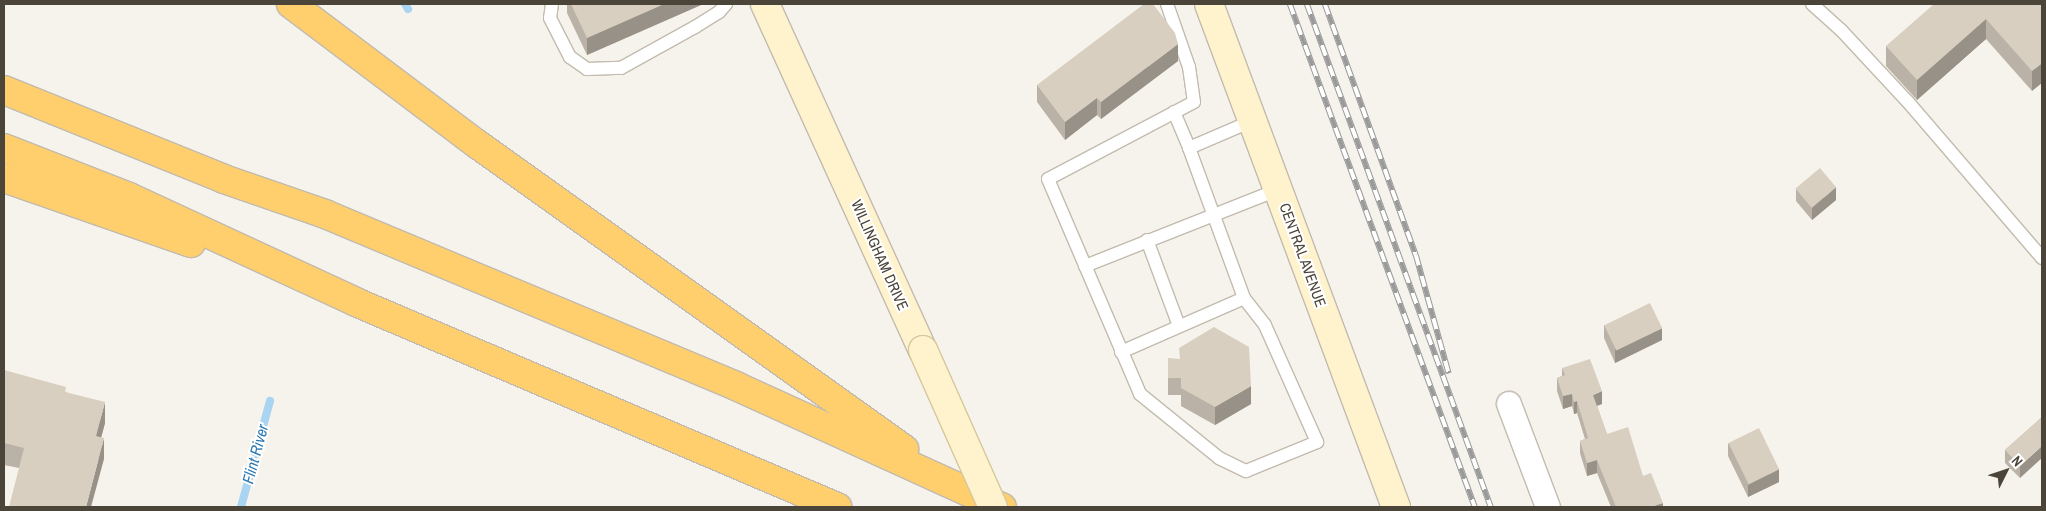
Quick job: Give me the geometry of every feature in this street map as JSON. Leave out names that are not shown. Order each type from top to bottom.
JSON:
[{"type":"highway","points":[[292,4],[477,144],[952,483]]},
{"type":"highway","points":[[4,90],[224,178],[334,218],[736,386],[1002,507]]},
{"type":"highway","points":[[4,148],[129,197],[358,303],[837,507]]},
{"type":"highway","points":[[4,178],[358,303]]},
{"type":"street","name":"WILLINGHAM DRIVE","points":[[766,4],[993,507]]},
{"type":"street","name":"CENTRAL AVENUE","points":[[1209,4],[1254,120],[1396,507]]},
{"type":"street","points":[[1509,404],[1548,507]]},
{"type":"lane","points":[[552,4],[550,18],[554,26],[570,56],[586,70],[621,68],[695,27],[719,12],[726,4]]},
{"type":"lane","points":[[1167,4],[1189,67],[1194,102],[1174,112],[1048,179],[1140,394],[1219,458],[1246,471],[1317,442],[1265,325],[1244,298],[1174,112]]},
{"type":"lane","points":[[1812,4],[1841,30],[1908,102],[2042,258]]},
{"type":"lane","points":[[1189,148],[1254,120]]},
{"type":"lane","points":[[1085,266],[1212,213],[1279,189]]},
{"type":"lane","points":[[1147,240],[1179,326]]},
{"type":"lane","points":[[1121,352],[1244,298]]},
{"type":"building","points":[[571,4],[664,4],[587,38]]},
{"type":"building","points":[[1144,4],[1153,4],[1175,33],[1178,44],[1101,102],[1097,98],[1065,122],[1037,85]]},
{"type":"building","points":[[1934,4],[2042,4],[2042,63],[2032,71],[1986,19],[1917,80],[1886,46]]},
{"type":"building","points":[[1820,168],[1836,187],[1812,208],[1795,189]]},
{"type":"building","points":[[1650,303],[1662,328],[1616,351],[1604,325]]},
{"type":"building","points":[[1214,327],[1249,347],[1251,386],[1215,407],[1181,388],[1181,378],[1168,378],[1168,358],[1180,359],[1179,348]]},
{"type":"building","points":[[1590,359],[1602,391],[1593,395],[1607,434],[1628,427],[1643,476],[1651,473],[1663,503],[1651,507],[1616,507],[1597,460],[1587,463],[1580,441],[1588,438],[1577,401],[1574,402],[1572,394],[1563,396],[1557,378],[1565,375],[1562,368]]},
{"type":"building","points":[[4,370],[66,387],[65,392],[105,402],[96,436],[104,438],[86,507],[9,507],[24,448],[4,443]]},
{"type":"building","points":[[2042,417],[2042,446],[2020,466],[2005,450]]},
{"type":"building","points":[[1759,428],[1779,469],[1749,484],[1728,443]]},
{"type":"waterway","name":"Flint River","points":[[405,4],[408,9]]},
{"type":"waterway","name":"Flint River","points":[[241,507],[270,401]]},
{"type":"railway","points":[[1290,4],[1475,507]]},
{"type":"railway","points":[[1307,4],[1491,507]]},
{"type":"railway","points":[[1325,4],[1416,255],[1449,374]]}]
